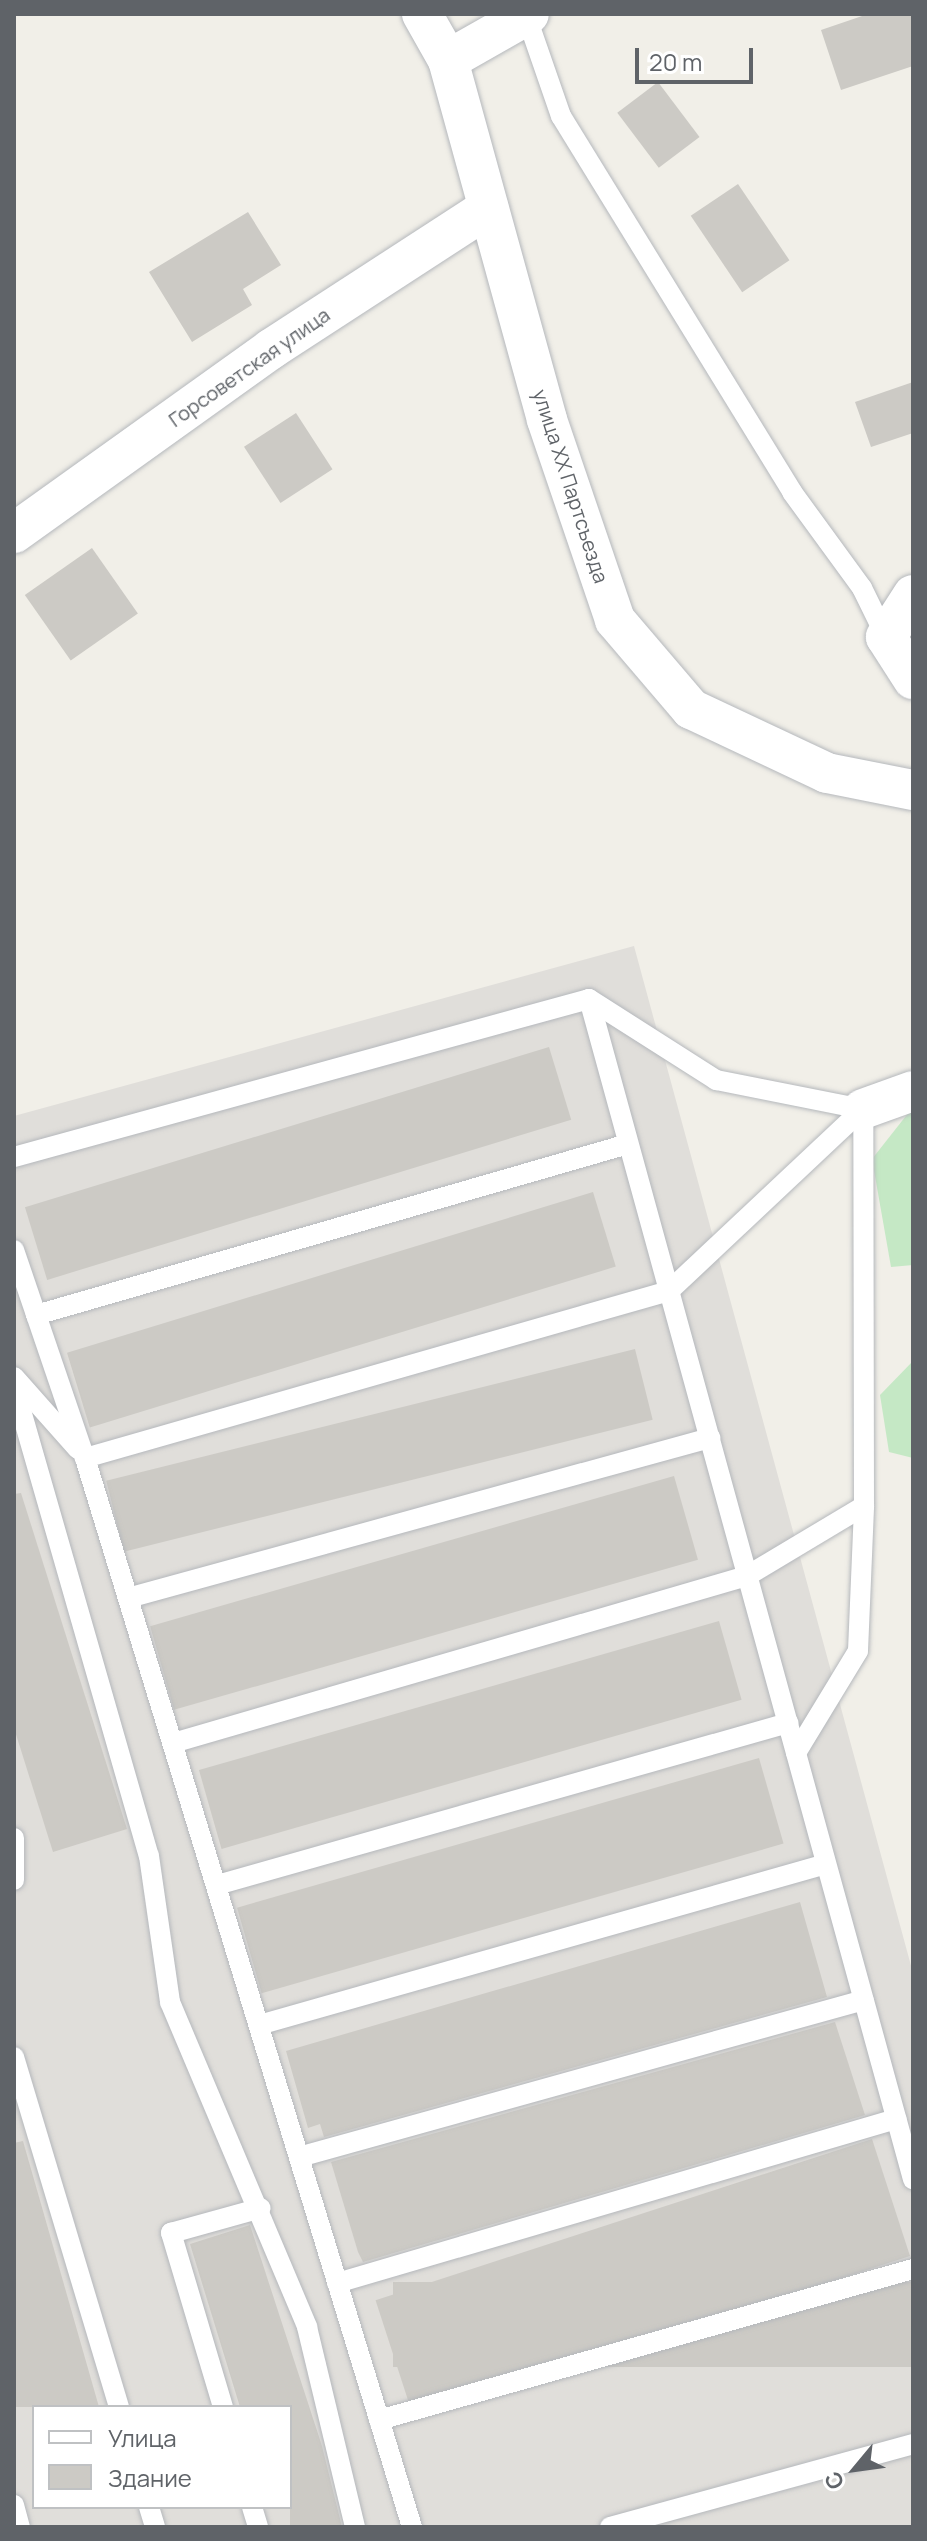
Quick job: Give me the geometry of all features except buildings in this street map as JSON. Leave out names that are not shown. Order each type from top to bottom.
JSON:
[{"type":"street","name":"улица XX Партсъезда","points":[[422,14],[448,60],[547,420],[615,620],[691,709],[827,773],[913,790]]},
{"type":"street","points":[[448,60],[527,15]]},
{"type":"street","name":"Горсоветская улица","points":[[14,533],[271,349],[488,208]]},
{"type":"street","points":[[913,595],[886,637],[913,679]]},
{"type":"street","points":[[863,1109],[913,1091]]},
{"type":"lane","points":[[527,15],[561,116],[792,492],[862,588],[886,637]]},
{"type":"lane","points":[[14,1157],[589,999],[716,1080],[863,1109]]},
{"type":"lane","points":[[589,999],[913,2179]]},
{"type":"lane","points":[[85,1458],[669,1291],[863,1109]]},
{"type":"lane","points":[[796,1753],[858,1651],[864,1506],[863,1109]]},
{"type":"lane","points":[[36,1315],[628,1144]]},
{"type":"lane","points":[[14,1250],[85,1458],[412,2527]]},
{"type":"lane","points":[[14,1377],[85,1458]]},
{"type":"lane","points":[[14,1386],[149,1856],[170,2002],[261,2208],[307,2327],[355,2527]]},
{"type":"lane","points":[[128,1598],[710,1438]]},
{"type":"lane","points":[[173,1743],[747,1576],[864,1506]]},
{"type":"lane","points":[[217,1885],[788,1723]]},
{"type":"lane","points":[[14,1838],[14,1880]]},
{"type":"lane","points":[[259,2025],[826,1864]]},
{"type":"lane","points":[[299,2157],[864,2000]]},
{"type":"lane","points":[[14,2057],[118,2405]]},
{"type":"lane","points":[[337,2283],[896,2119]]},
{"type":"lane","points":[[222,2405],[171,2233],[261,2208]]},
{"type":"lane","points":[[379,2420],[913,2269]]},
{"type":"lane","points":[[610,2527],[913,2444]]},
{"type":"lane","points":[[14,2505],[20,2527]]},
{"type":"shaded area","points":[[634,946],[913,1973],[913,2527],[14,2527],[14,1116]]},
{"type":"green space","points":[[913,1107],[913,1265],[891,1267],[872,1159]]},
{"type":"green space","points":[[913,1361],[913,1458],[889,1452],[880,1395]]}]
